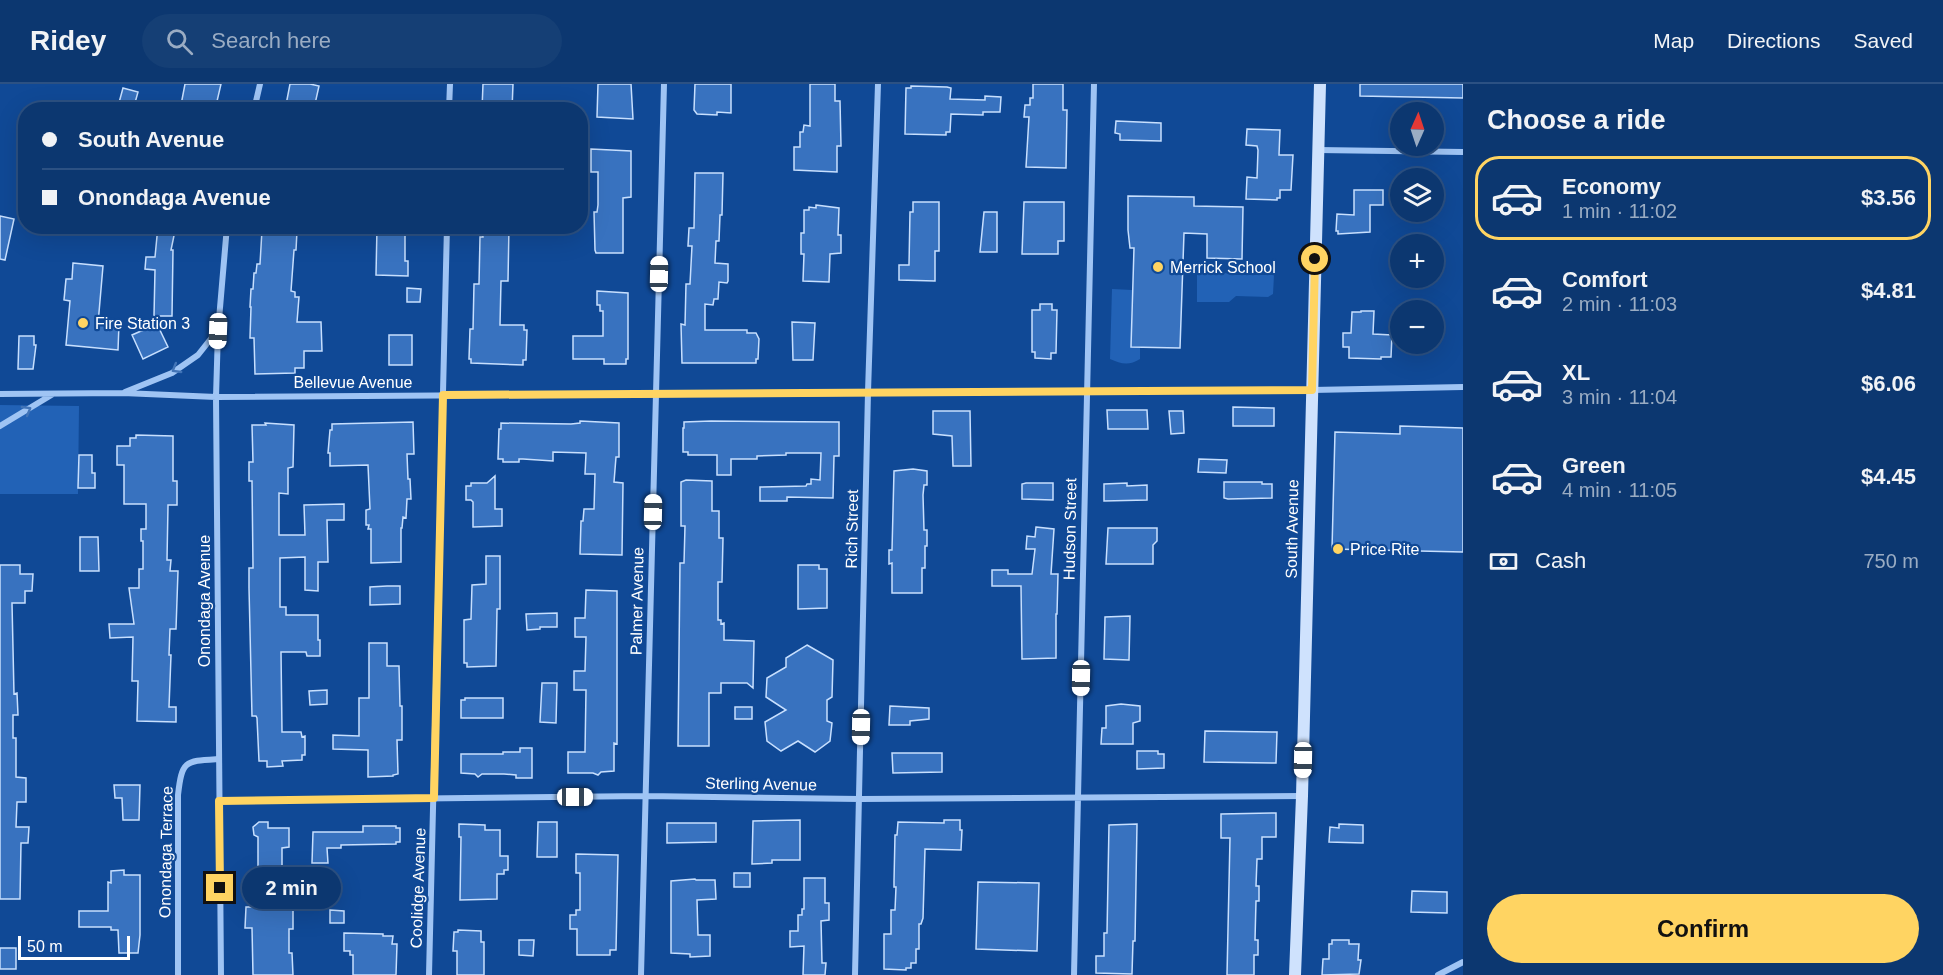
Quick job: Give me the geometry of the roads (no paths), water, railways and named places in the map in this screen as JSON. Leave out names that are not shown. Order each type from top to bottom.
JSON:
[{"type":"main road","name":"South Avenue","points":[[1295,975],[1302,795],[1320,84]]},
{"type":"street","points":[[256,102],[260,84]]},
{"type":"street","points":[[449,102],[450,84]]},
{"type":"street","name":"Palmer Avenue","points":[[641,975],[664,84]]},
{"type":"street","name":"Rich Street","points":[[855,975],[868,392],[878,84]]},
{"type":"street","name":"Hudson Street","points":[[1074,975],[1094,84]]},
{"type":"street","points":[[1318,150],[1463,152]]},
{"type":"street","name":"Onondaga Avenue","points":[[221,975],[216,397],[218,331],[226,234]]},
{"type":"street","name":"Coolidge Avenue","points":[[429,975],[447,234]]},
{"type":"street","points":[[123,393],[172,373],[198,355],[218,331]]},
{"type":"street","name":"Bellevue Avenue","points":[[0,394],[123,393],[216,397],[1463,387]]},
{"type":"street","points":[[0,426],[54,394]]},
{"type":"street","name":"Onondaga Terrace","points":[[178,975],[178,795],[181,773],[193,760],[219,759]]},
{"type":"street","name":"Sterling Avenue","points":[[219,801],[646,796],[860,799],[1302,795]]},
{"type":"street","points":[[1438,975],[1463,962]]},
{"type":"place","name":"Merrick School","points":[[1158,267]]},
{"type":"place","name":"Fire Station 3","points":[[83,323]]},
{"type":"place","name":"Price Rite","points":[[1338,549]]}]
